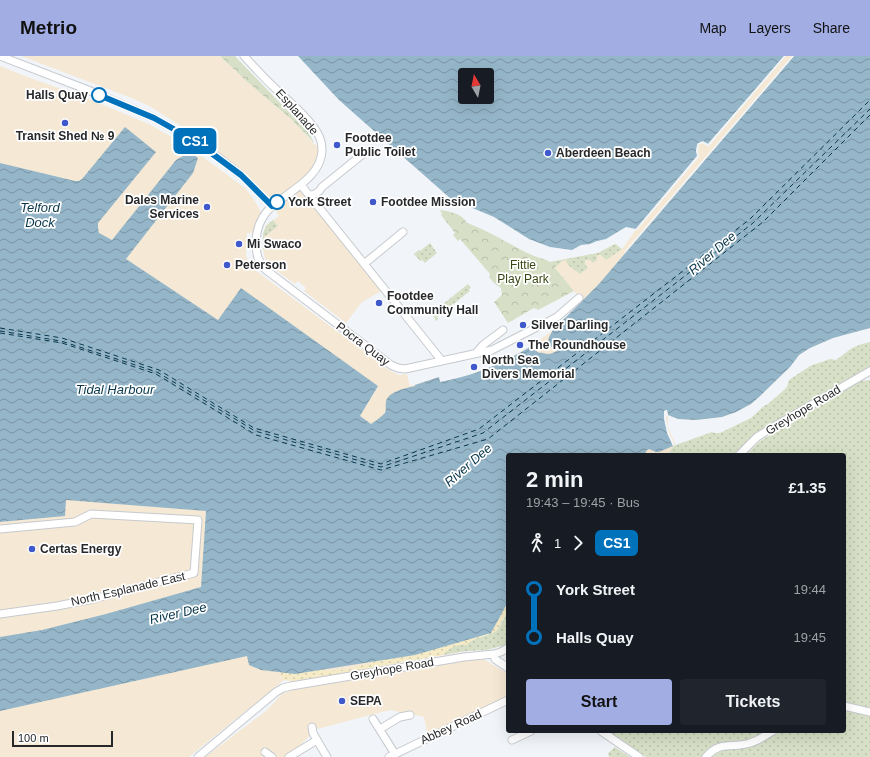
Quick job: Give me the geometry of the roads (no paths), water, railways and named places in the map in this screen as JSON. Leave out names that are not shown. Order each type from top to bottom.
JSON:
[{"type":"street","points":[[0,56],[88,90],[154,118],[195,141],[222,160],[241,175],[272,206]]},
{"type":"street","name":"Esplanade","points":[[244,56],[292,104],[320,136],[322,156],[319,165],[301,185],[272,206]]},
{"type":"street","points":[[309,194],[313,195],[318,193],[322,187],[363,154]]},
{"type":"street","points":[[301,185],[442,361]]},
{"type":"street","name":"Pocra Quay","points":[[272,206],[263,217],[256,238],[257,256],[260,263],[266,270],[395,367],[405,369],[492,350],[557,317],[579,298]]},
{"type":"street","points":[[364,264],[403,232]]},
{"type":"street","points":[[476,354],[483,345],[503,330]]},
{"type":"street","name":"Greyhope Road","points":[[741,453],[768,430],[870,371]]},
{"type":"street","name":"North Esplanade East","points":[[0,529],[75,522],[91,514],[198,520],[194,573],[93,599],[0,614]]},
{"type":"street","name":"Greyhope Road","points":[[202,756],[276,692],[283,688],[464,657],[494,654],[506,649]]},
{"type":"street","points":[[494,654],[495,659],[506,667]]},
{"type":"street","name":"Abbey Road","points":[[374,718],[392,755],[506,701]]},
{"type":"street","points":[[846,706],[870,712]]},
{"type":"street","points":[[380,730],[400,717],[410,715]]},
{"type":"street","points":[[312,727],[316,740],[327,757]]},
{"type":"street","points":[[512,740],[527,733]]},
{"type":"street","points":[[604,733],[639,757]]},
{"type":"street","points":[[706,757],[710,752],[724,745],[752,743],[770,733]]},
{"type":"street","points":[[289,757],[316,740]]},
{"type":"street","points":[[265,752],[272,757]]},
{"type":"water","name":"Aberdeen Beach","points":[[298,56],[784,56],[708,144],[698,143],[696,151],[698,155],[636,229],[626,227],[606,239],[581,245],[572,250],[550,247],[529,239],[494,217],[451,199],[339,100]]},
{"type":"water","points":[[794,56],[870,56],[870,328],[833,338],[810,348],[799,355],[790,367],[751,404],[736,412],[722,417],[696,420],[678,419],[668,415],[667,410],[664,411],[667,429],[673,446],[659,452],[649,449],[646,453],[506,453],[506,606],[491,633],[415,655],[295,674],[261,670],[249,665],[247,656],[0,711],[0,637],[42,630],[106,614],[201,587],[206,511],[66,500],[65,516],[0,522],[0,163],[79,181],[125,127],[156,152],[98,223],[99,233],[112,240],[176,160],[190,152],[198,158],[193,173],[126,259],[218,320],[241,288],[378,386],[360,416],[371,424],[384,414],[387,399],[393,393],[398,391],[439,377],[440,382],[476,373],[498,364],[530,347],[539,353],[549,354],[558,351],[570,341],[567,339],[556,347],[551,347],[548,342],[553,330],[598,285]]},
{"type":"place","name":"Halls Quay","points":[[99,95]]},
{"type":"place","name":"Transit Shed № 9","points":[[65,123]]},
{"type":"place","name":"Footdee Public Toilet","points":[[337,145]]},
{"type":"place","name":"Aberdeen Beach","points":[[548,153]]},
{"type":"place","name":"York Street","points":[[277,202]]},
{"type":"place","name":"Footdee Mission","points":[[373,202]]},
{"type":"place","name":"Dales Marine Services","points":[[207,207]]},
{"type":"place","name":"Mi Swaco","points":[[239,244]]},
{"type":"place","name":"Peterson","points":[[227,265]]},
{"type":"place","name":"Footdee Community Hall","points":[[379,303]]},
{"type":"place","name":"Silver Darling","points":[[523,325]]},
{"type":"place","name":"The Roundhouse","points":[[520,345]]},
{"type":"place","name":"North Sea Divers Memorial","points":[[474,367]]},
{"type":"place","name":"Certas Energy","points":[[32,549]]},
{"type":"place","name":"SEPA","points":[[342,701]]},
{"type":"water label","name":"Telford Dock","points":[[40,214]]},
{"type":"water label","name":"River Dee","points":[[712,253]]},
{"type":"water label","name":"Tidal Harbour","points":[[115,389]]},
{"type":"water label","name":"River Dee","points":[[468,465]]},
{"type":"water label","name":"River Dee","points":[[178,613]]},
{"type":"park label","name":"Fittie Play Park","points":[[523,272]]}]
